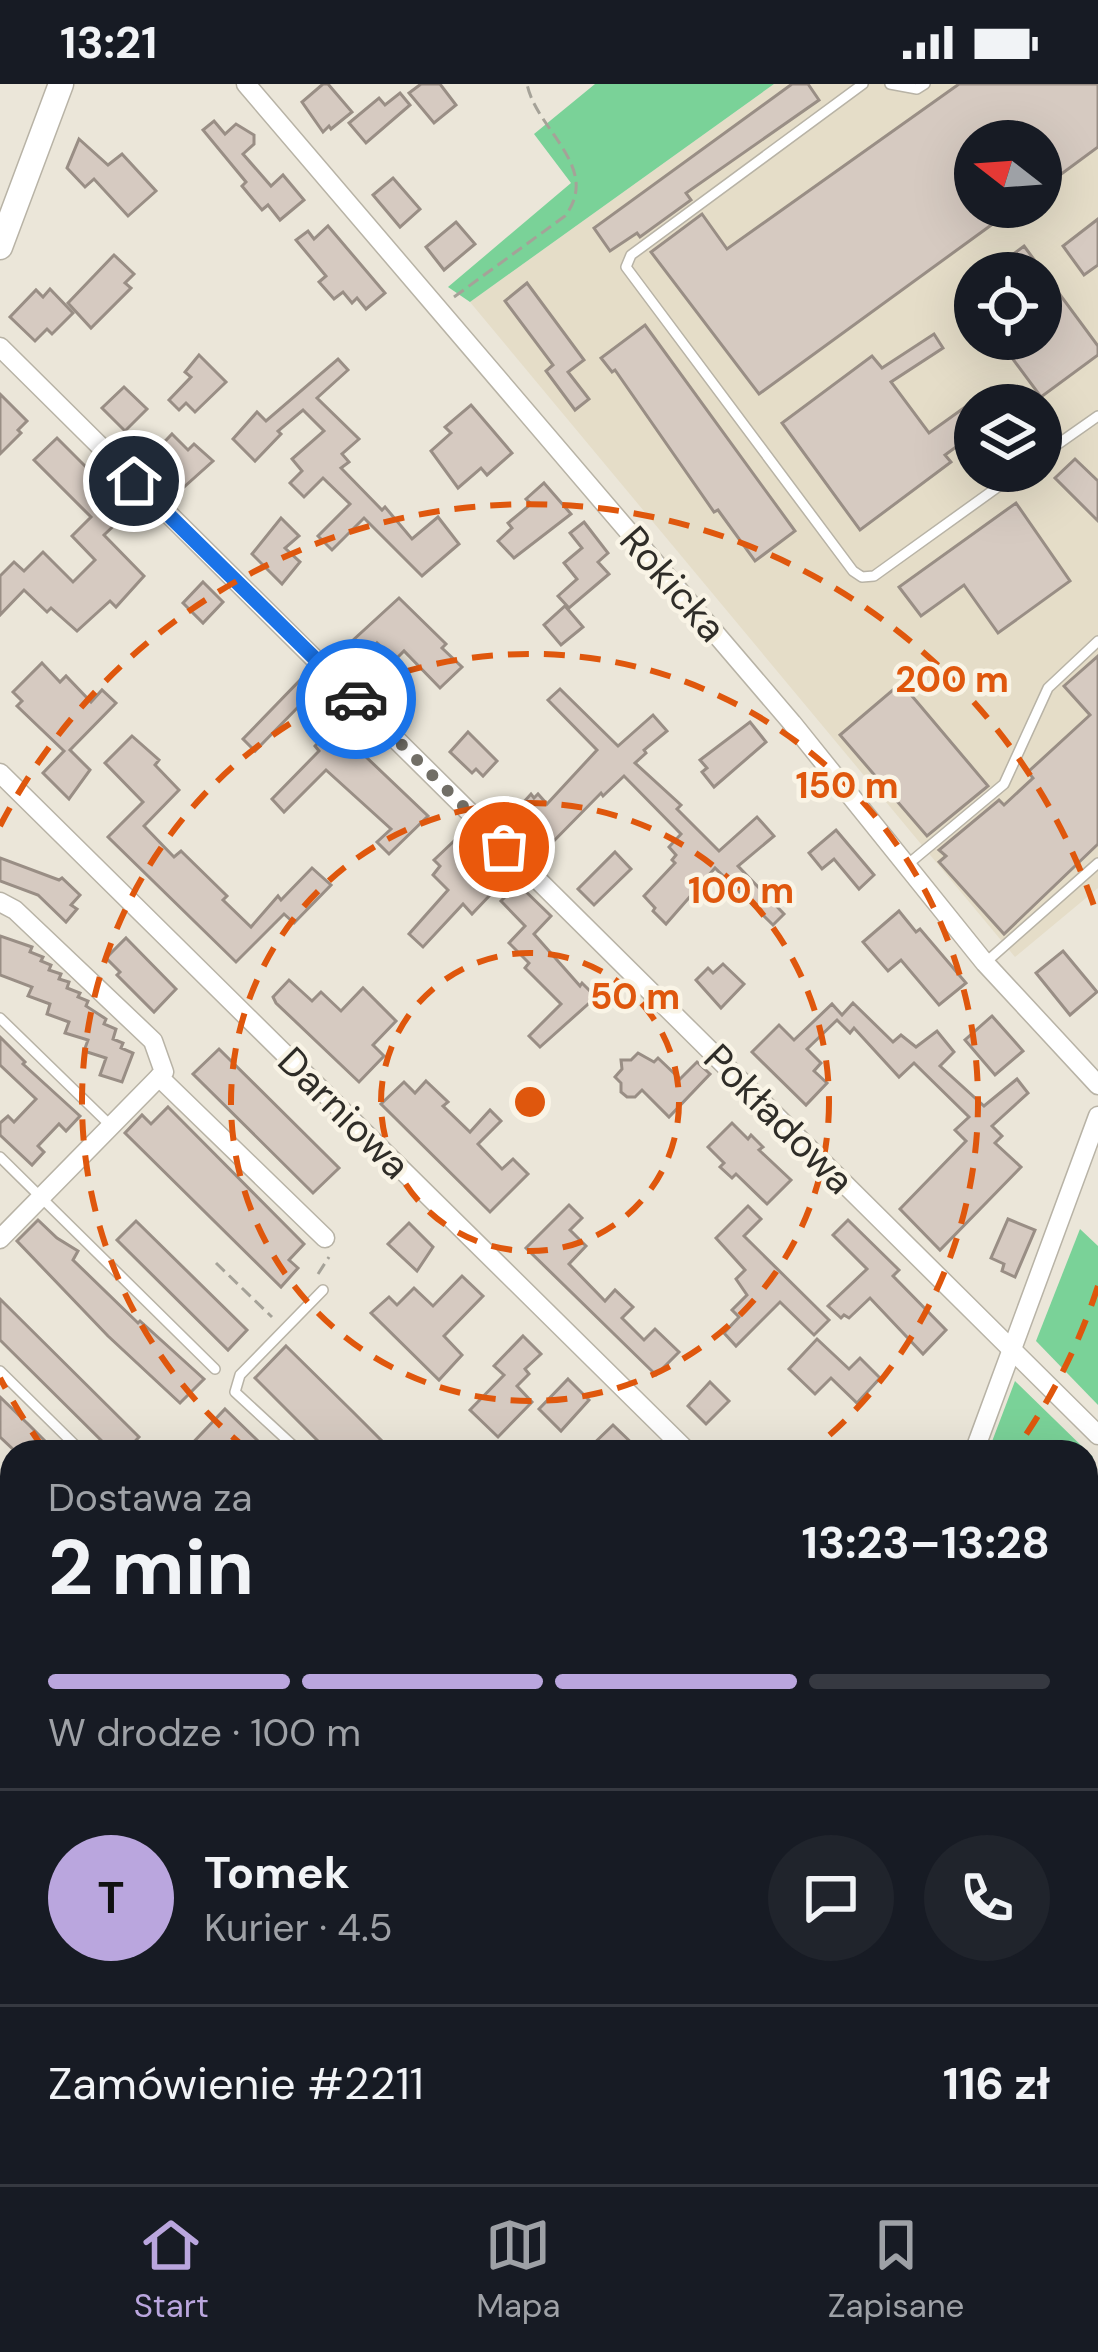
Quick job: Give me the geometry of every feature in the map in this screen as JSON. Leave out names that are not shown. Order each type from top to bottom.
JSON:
[{"type":"street","points":[[0,247],[61,84]]},
{"type":"street","name":"Rokicka","points":[[246,84],[792,723],[986,963],[1098,1085]]},
{"type":"street","name":"Pokładowa","points":[[0,347],[1098,1435]]},
{"type":"street","name":"Darniowa","points":[[0,773],[676,1440]]},
{"type":"street","points":[[0,902],[15,910],[152,1042],[162,1075],[325,1238]]},
{"type":"street","points":[[0,1239],[162,1075]]},
{"type":"street","points":[[978,1440],[1098,1116]]},
{"type":"lane","points":[[863,84],[631,255],[626,267],[862,577],[874,576],[992,492]]},
{"type":"lane","points":[[890,84],[917,89],[925,84]]},
{"type":"lane","points":[[1062,441],[1098,416]]},
{"type":"lane","points":[[905,867],[1004,784],[1048,688],[1098,641]]},
{"type":"lane","points":[[986,963],[1098,863]]},
{"type":"lane","points":[[0,1018],[111,1126]]},
{"type":"lane","points":[[0,1157],[215,1369]]},
{"type":"lane","points":[[287,1440],[236,1392],[236,1384],[323,1290]]},
{"type":"lane","points":[[0,1371],[70,1440]]},
{"type":"path","points":[[438,309],[565,216],[574,204],[576,181],[570,155],[540,114],[527,84]]},
{"type":"path","points":[[312,1280],[328,1259],[325,1238]]},
{"type":"path","points":[[216,1263],[274,1318]]},
{"type":"shaded area","points":[[774,84],[1098,84],[1098,888],[1015,957],[470,302]]},
{"type":"green space","points":[[595,84],[774,84],[470,302],[448,287],[571,183],[534,134]]},
{"type":"green space","points":[[1080,1229],[1098,1246],[1098,1405],[1036,1341]]},
{"type":"green space","points":[[1015,1381],[1076,1440],[993,1440]]},
{"type":"building","points":[[323,84],[352,112],[323,132],[302,102]]},
{"type":"building","points":[[421,84],[440,84],[456,105],[434,123],[409,93]]},
{"type":"building","points":[[792,84],[808,84],[819,100],[686,193],[691,200],[640,237],[637,233],[610,251],[594,228]]},
{"type":"building","points":[[959,84],[1098,84],[1098,147],[1062,174],[1062,120],[954,120],[954,228],[987,228],[759,394],[651,252],[702,214],[727,249]]},
{"type":"building","points":[[400,93],[410,105],[366,143],[349,123],[379,98],[385,105]]},
{"type":"building","points":[[214,121],[225,134],[236,124],[254,135],[254,144],[243,154],[271,186],[283,175],[304,200],[280,220],[268,205],[262,210],[242,186],[246,182],[203,130]]},
{"type":"building","points":[[79,139],[108,165],[122,154],[156,191],[128,216],[94,179],[85,187],[67,168]]},
{"type":"building","points":[[393,178],[420,209],[400,227],[373,195]]},
{"type":"building","points":[[1098,219],[1098,265],[1084,275],[1063,246]]},
{"type":"building","points":[[456,222],[475,244],[444,270],[426,247]]},
{"type":"building","points":[[328,226],[385,293],[366,309],[343,292],[334,299],[319,282],[326,276],[296,240],[308,231],[314,239]]},
{"type":"building","points":[[114,255],[134,274],[125,283],[131,288],[91,328],[68,303]]},
{"type":"building","points":[[527,283],[584,360],[568,372],[589,399],[575,410],[546,371],[553,365],[505,301]]},
{"type":"building","points":[[50,289],[73,313],[52,334],[47,329],[35,341],[10,317],[36,290],[43,297]]},
{"type":"building","points":[[1062,297],[1098,346],[1098,355],[1059,384],[1031,384],[1014,360],[1062,360]]},
{"type":"building","points":[[645,325],[795,531],[755,561],[718,510],[714,512],[615,370],[601,358]]},
{"type":"building","points":[[934,334],[943,348],[891,382],[929,433],[954,415],[954,448],[945,455],[951,462],[860,530],[782,423],[872,356],[882,368]]},
{"type":"building","points":[[199,355],[226,382],[195,412],[186,403],[179,410],[169,400],[191,377],[185,372]]},
{"type":"building","points":[[338,359],[348,370],[317,398],[359,439],[342,454],[349,462],[341,468],[412,539],[438,517],[459,544],[422,576],[364,518],[332,550],[318,536],[350,504],[323,478],[304,497],[290,483],[302,471],[292,459],[324,431],[303,410],[278,431],[281,434],[255,461],[233,439],[257,412],[266,421]]},
{"type":"building","points":[[124,387],[147,409],[125,431],[102,408]]},
{"type":"building","points":[[0,394],[27,421],[0,454]]},
{"type":"building","points":[[471,405],[512,453],[487,475],[481,468],[458,488],[431,451],[451,433],[445,427]]},
{"type":"building","points":[[172,434],[188,450],[194,444],[213,461],[184,487],[151,456]]},
{"type":"building","points":[[57,438],[97,478],[92,484],[124,516],[104,535],[144,576],[116,607],[110,601],[77,631],[24,590],[0,615],[0,576],[14,562],[24,571],[43,552],[73,582],[95,560],[72,536],[91,517],[34,460]]},
{"type":"building","points":[[1075,459],[1098,481],[1098,521],[1062,485],[1062,471]]},
{"type":"building","points":[[544,483],[571,514],[514,558],[498,541],[512,528],[508,523],[531,504],[526,499]]},
{"type":"building","points":[[1016,503],[1070,581],[998,633],[964,585],[921,616],[899,587]]},
{"type":"building","points":[[281,518],[299,536],[285,548],[300,562],[282,584],[252,554]]},
{"type":"building","points":[[584,522],[608,553],[598,562],[609,574],[569,608],[558,596],[577,579],[564,563],[582,548],[570,533]]},
{"type":"building","points":[[203,582],[223,602],[203,623],[183,603]]},
{"type":"building","points":[[399,598],[446,644],[442,648],[462,667],[440,688],[404,651],[395,660],[377,643],[365,656],[351,642]]},
{"type":"building","points":[[565,606],[583,627],[561,645],[544,625]]},
{"type":"building","points":[[1098,656],[1098,844],[1004,934],[939,862],[946,856],[939,850],[999,800],[1004,805],[1033,778],[1028,772],[1090,715],[1064,686]]},
{"type":"building","points":[[42,663],[60,682],[66,676],[91,702],[102,690],[116,703],[70,750],[90,770],[69,799],[43,773],[64,751],[17,706],[22,701],[13,692]]},
{"type":"building","points":[[306,674],[351,727],[343,735],[428,816],[389,854],[377,842],[391,829],[326,770],[284,812],[272,799],[319,751],[315,746],[329,731],[301,704],[255,751],[243,739]]},
{"type":"building","points":[[901,683],[988,786],[927,836],[840,735]]},
{"type":"building","points":[[560,689],[618,746],[653,715],[667,731],[635,763],[681,805],[677,809],[719,851],[757,817],[774,836],[738,866],[784,914],[773,925],[715,868],[666,924],[653,911],[644,896],[675,863],[676,855],[669,847],[681,834],[624,776],[542,853],[529,841],[535,835],[513,814],[531,794],[534,798],[538,794],[547,804],[597,750],[548,700]]},
{"type":"building","points":[[750,722],[766,742],[714,787],[702,772],[707,768],[700,760]]},
{"type":"building","points":[[468,732],[497,761],[483,776],[476,769],[472,773],[450,752]]},
{"type":"building","points":[[132,736],[159,760],[155,765],[179,790],[144,826],[174,857],[181,851],[251,927],[312,868],[331,885],[294,923],[284,914],[236,962],[108,837],[143,802],[105,763]]},
{"type":"building","points":[[836,830],[874,875],[859,889],[834,859],[822,869],[809,853]]},
{"type":"building","points":[[454,841],[477,865],[468,874],[490,895],[472,914],[463,904],[423,947],[409,934],[448,890],[433,875],[440,866],[434,860]]},
{"type":"building","points":[[615,852],[631,869],[594,905],[578,889]]},
{"type":"building","points":[[0,858],[62,878],[80,895],[71,905],[77,909],[66,922],[38,895],[0,881]]},
{"type":"building","points":[[518,884],[551,916],[534,934],[580,986],[582,983],[596,997],[540,1047],[529,1036],[561,1004],[525,968],[529,963],[509,943],[525,926],[501,901]]},
{"type":"building","points":[[899,911],[966,983],[939,1005],[901,960],[888,971],[863,942]]},
{"type":"building","points":[[0,936],[32,947],[30,952],[43,957],[41,961],[51,965],[49,970],[69,982],[67,988],[80,993],[78,997],[88,1001],[86,1006],[106,1019],[104,1024],[116,1029],[113,1039],[133,1053],[122,1082],[100,1075],[106,1058],[84,1051],[88,1040],[65,1033],[69,1022],[47,1014],[50,1004],[28,996],[32,987],[0,975]]},
{"type":"building","points":[[126,938],[176,989],[154,1012],[106,958]]},
{"type":"building","points":[[1063,951],[1097,992],[1070,1015],[1036,973]]},
{"type":"building","points":[[723,964],[744,984],[721,1008],[696,980],[708,968],[713,973]]},
{"type":"building","points":[[289,980],[312,1001],[321,992],[341,1011],[363,988],[396,1021],[373,1045],[384,1056],[359,1082],[276,1003],[273,997]]},
{"type":"building","points":[[853,1003],[893,1042],[901,1035],[916,1047],[937,1031],[954,1052],[940,1066],[984,1106],[1017,1079],[1028,1093],[992,1126],[1002,1136],[995,1143],[1021,1167],[940,1250],[900,1209],[966,1141],[955,1130],[969,1117],[914,1063],[899,1077],[854,1028],[850,1033],[837,1020],[807,1049],[821,1063],[814,1071],[827,1083],[806,1105],[752,1052],[779,1025],[794,1040],[832,1004],[842,1015]]},
{"type":"building","points":[[992,1016],[1023,1051],[995,1075],[965,1040]]},
{"type":"building","points":[[0,1037],[80,1116],[66,1131],[59,1124],[38,1146],[44,1152],[32,1165],[0,1135],[0,1123],[8,1116],[14,1122],[36,1099],[0,1065]]},
{"type":"building","points":[[219,1049],[339,1168],[313,1193],[193,1074]]},
{"type":"building","points":[[638,1053],[654,1062],[658,1058],[680,1079],[697,1062],[710,1074],[669,1117],[642,1090],[635,1097],[621,1092],[615,1077],[622,1069],[621,1060],[631,1060]]},
{"type":"building","points":[[426,1081],[470,1132],[490,1110],[501,1121],[478,1144],[502,1169],[513,1159],[528,1174],[490,1212],[381,1104],[404,1082],[415,1093]]},
{"type":"building","points":[[168,1107],[304,1244],[289,1260],[298,1268],[281,1287],[125,1133],[142,1115],[151,1124]]},
{"type":"building","points":[[732,1123],[748,1139],[751,1135],[763,1147],[759,1150],[791,1180],[767,1204],[736,1174],[732,1178],[720,1167],[724,1163],[708,1147]]},
{"type":"building","points":[[569,1205],[582,1218],[570,1230],[586,1246],[569,1264],[605,1301],[615,1290],[633,1307],[622,1318],[644,1340],[655,1329],[679,1352],[656,1375],[526,1248]]},
{"type":"building","points":[[748,1206],[761,1219],[744,1236],[829,1320],[814,1335],[780,1302],[736,1346],[724,1333],[739,1317],[732,1310],[747,1295],[736,1279],[745,1270],[716,1238]]},
{"type":"building","points":[[1008,1219],[1035,1230],[1015,1277],[991,1258]]},
{"type":"building","points":[[38,1220],[78,1251],[73,1260],[204,1379],[180,1403],[17,1241]]},
{"type":"building","points":[[848,1220],[899,1270],[893,1276],[946,1330],[923,1354],[870,1298],[849,1318],[841,1318],[828,1306],[867,1269],[833,1235]]},
{"type":"building","points":[[136,1221],[247,1330],[228,1350],[117,1240]]},
{"type":"building","points":[[409,1223],[433,1247],[417,1271],[388,1244]]},
{"type":"building","points":[[462,1276],[483,1296],[444,1336],[462,1355],[439,1380],[371,1313],[389,1297],[397,1305],[414,1288],[433,1306]]},
{"type":"building","points":[[0,1299],[139,1437],[101,1440],[0,1340]]},
{"type":"building","points":[[523,1336],[541,1354],[525,1369],[529,1374],[517,1386],[532,1402],[498,1437],[470,1410],[504,1375],[494,1366]]},
{"type":"building","points":[[817,1339],[849,1369],[860,1358],[880,1378],[857,1403],[831,1378],[815,1394],[789,1369]]},
{"type":"building","points":[[286,1346],[381,1440],[317,1440],[255,1378]]},
{"type":"building","points":[[568,1379],[589,1400],[561,1431],[539,1409]]},
{"type":"building","points":[[710,1382],[729,1401],[706,1424],[688,1406]]},
{"type":"building","points":[[0,1397],[44,1440],[3,1440]]},
{"type":"building","points":[[225,1409],[257,1440],[195,1440]]},
{"type":"building","points":[[613,1425],[629,1440],[597,1440]]},
{"type":"way so far","points":[[356,699],[504,847]]},
{"type":"route","points":[[134,481],[356,699]]}]
